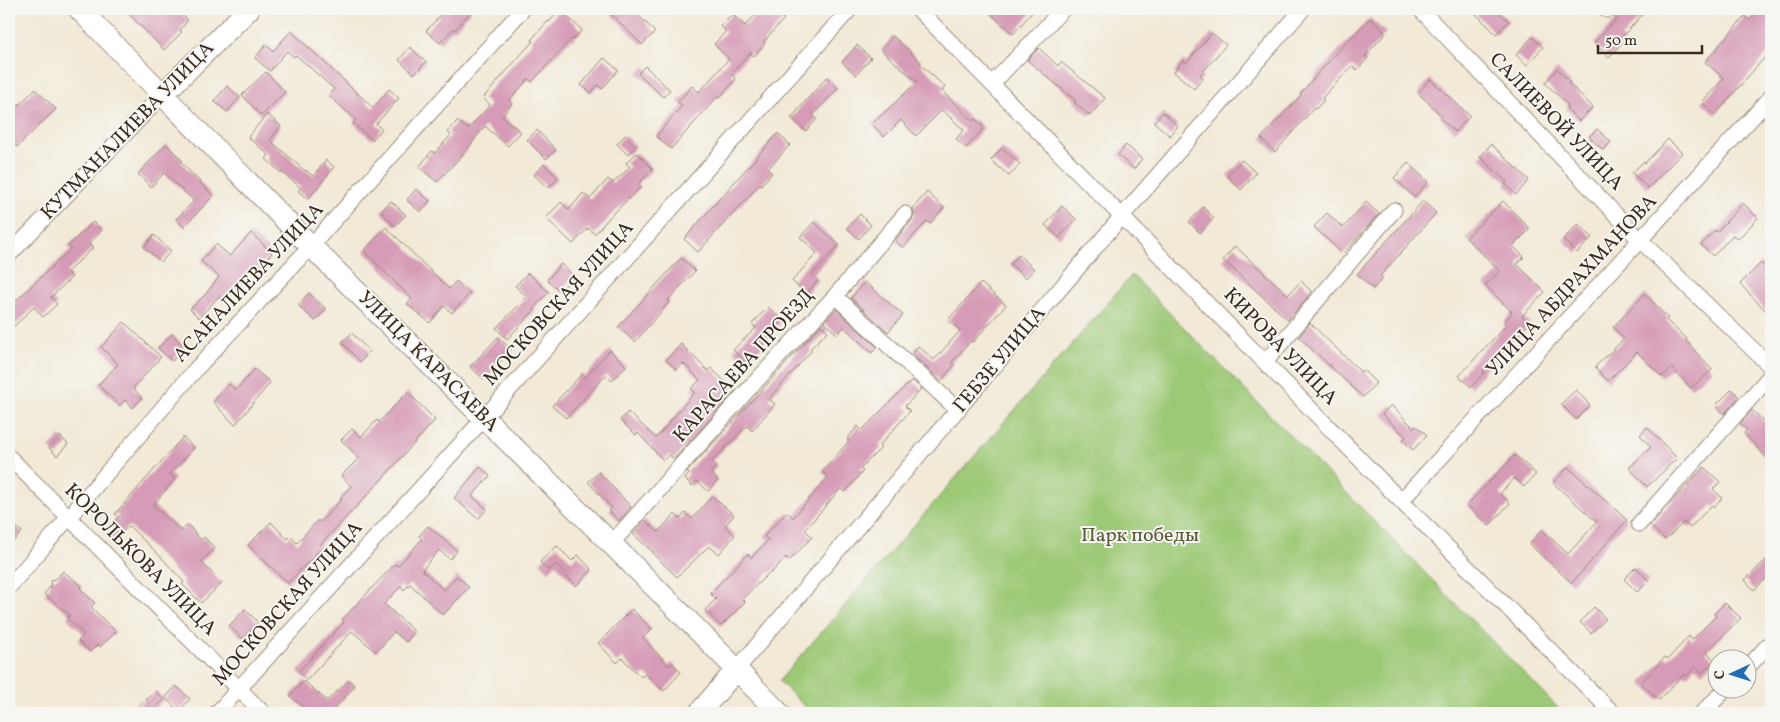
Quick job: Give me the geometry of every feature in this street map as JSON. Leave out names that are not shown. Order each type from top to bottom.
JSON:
[{"type":"main road","name":"УЛИЦА КАРАСАЕВА","points":[[79,9],[311,246],[485,417],[779,713]]},
{"type":"main road","name":"КУТМАНАЛИЕВА УЛИЦА","points":[[163,94],[249,9]]},
{"type":"main road","name":"ГЕБЗЕ УЛИЦА","points":[[699,713],[737,669]]},
{"type":"street","name":"АСАНАЛИЕВА УЛИЦА","points":[[9,587],[196,369],[311,246],[523,9]]},
{"type":"street","name":"МОСКОВСКАЯ УЛИЦА","points":[[217,713],[850,9]]},
{"type":"street","name":"КИРОВА УЛИЦА","points":[[918,9],[1266,361],[1401,501],[1613,713]]},
{"type":"street","points":[[992,84],[1063,9]]},
{"type":"street","name":"ГЕБЗЕ УЛИЦА","points":[[737,669],[1122,216],[1303,9]]},
{"type":"street","name":"САЛИЕВОЙ УЛИЦА","points":[[1420,9],[1641,240],[1770,366]]},
{"type":"street","name":"КУТМАНАЛИЕВА УЛИЦА","points":[[9,255],[163,94]]},
{"type":"street","name":"УЛИЦА АБДРАХМАНОВА","points":[[1401,501],[1771,96]]},
{"type":"street","points":[[1266,361],[1394,210]]},
{"type":"street","name":"КАРАСАЕВА ПРОЕЗД","points":[[611,544],[746,392],[835,296],[905,214]]},
{"type":"street","points":[[835,296],[958,410]]},
{"type":"street","points":[[1638,524],[1770,366]]},
{"type":"street","name":"КОРОЛЬКОВА УЛИЦА","points":[[9,457],[263,713]]},
{"type":"street","points":[[1758,656],[1771,642]]},
{"type":"street","points":[[1702,713],[1715,700]]},
{"type":"green space","name":"Парк победы","points":[[1132,275],[1563,713],[811,713],[779,681]]},
{"type":"building","points":[[124,9],[176,9],[188,20],[180,30],[182,32],[164,50]]},
{"type":"building","points":[[446,9],[473,9],[455,30],[453,29],[440,43],[426,31]]},
{"type":"building","points":[[606,9],[632,9],[655,32],[642,45]]},
{"type":"building","points":[[761,9],[772,9],[784,19],[763,42],[765,44],[754,56],[750,53],[731,74],[736,79],[719,98],[717,97],[671,149],[656,136],[682,106],[678,102],[692,86],[699,92],[729,59],[714,44],[726,31],[720,26],[732,14],[745,26]]},
{"type":"building","points":[[986,9],[1035,9],[1013,34]]},
{"type":"building","points":[[1471,9],[1495,9],[1509,21],[1496,34]]},
{"type":"building","points":[[1621,9],[1638,9],[1643,14],[1621,38],[1624,41],[1609,57],[1594,43],[1617,19],[1614,17]]},
{"type":"building","points":[[1760,9],[1768,9],[1771,12],[1771,50],[1715,115],[1702,102],[1724,78],[1705,62],[1745,16],[1750,20]]},
{"type":"building","points":[[560,10],[582,30],[573,40],[571,39],[532,82],[528,79],[509,101],[512,104],[502,116],[521,132],[508,146],[485,126],[466,151],[437,182],[419,167],[432,151],[435,153],[451,135],[448,132],[457,121],[468,129],[490,105],[483,98],[533,41],[531,40]]},
{"type":"building","points":[[1370,18],[1386,33],[1365,56],[1368,58],[1357,70],[1352,66],[1322,98],[1324,100],[1316,109],[1314,108],[1275,152],[1261,138],[1337,52]]},
{"type":"building","points":[[291,31],[373,108],[389,89],[399,98],[376,124],[382,129],[372,140],[353,123],[356,120],[328,95],[334,89],[296,55],[294,57],[287,51],[270,71],[255,58],[266,45],[273,51]]},
{"type":"building","points":[[1212,33],[1226,45],[1200,75],[1203,78],[1194,89],[1174,72],[1183,60],[1186,63]]},
{"type":"building","points":[[893,36],[945,87],[942,91],[973,121],[975,119],[984,128],[966,148],[956,139],[964,130],[942,110],[916,136],[901,120],[884,137],[872,124],[917,82],[881,50]]},
{"type":"building","points":[[1532,37],[1543,47],[1527,65],[1516,55]]},
{"type":"building","points":[[857,45],[871,58],[856,75],[842,62]]},
{"type":"building","points":[[410,47],[426,62],[414,74],[399,60]]},
{"type":"building","points":[[1039,48],[1058,66],[1061,62],[1105,98],[1090,116],[1074,102],[1076,101],[1027,60]]},
{"type":"building","points":[[604,58],[618,70],[602,89],[598,85],[591,93],[581,85]]},
{"type":"building","points":[[645,66],[670,90],[663,97],[638,73]]},
{"type":"building","points":[[1557,69],[1570,82],[1568,83],[1593,107],[1579,121],[1566,108],[1568,105],[1545,83]]},
{"type":"building","points":[[266,72],[285,92],[261,116],[242,95]]},
{"type":"building","points":[[827,77],[838,88],[813,115],[817,119],[806,131],[791,118]]},
{"type":"building","points":[[1430,79],[1470,116],[1455,132],[1440,118],[1442,116],[1418,93]]},
{"type":"building","points":[[227,86],[240,97],[227,112],[214,101]]},
{"type":"building","points":[[35,89],[56,109],[17,147],[9,139],[9,95],[19,105]]},
{"type":"building","points":[[1163,112],[1178,126],[1170,136],[1154,122]]},
{"type":"building","points":[[267,114],[281,126],[270,140],[305,171],[313,176],[326,160],[334,167],[308,199],[298,191],[301,188],[266,159],[269,155],[248,137]]},
{"type":"building","points":[[1597,129],[1611,142],[1603,150],[1589,137]]},
{"type":"building","points":[[537,130],[556,150],[546,159],[527,140]]},
{"type":"building","points":[[778,133],[790,145],[768,169],[772,173],[698,252],[684,239]]},
{"type":"building","points":[[625,135],[636,146],[628,155],[617,144]]},
{"type":"building","points":[[1668,139],[1682,153],[1648,188],[1632,173],[1644,161],[1645,163]]},
{"type":"building","points":[[166,144],[213,196],[184,227],[176,219],[194,201],[164,173],[151,187],[138,174]]},
{"type":"building","points":[[1491,144],[1529,180],[1516,195],[1505,184],[1507,182],[1480,157]]},
{"type":"building","points":[[1126,145],[1142,159],[1134,169],[1118,155]]},
{"type":"building","points":[[1002,148],[1020,164],[1009,176],[991,160]]},
{"type":"building","points":[[637,153],[653,169],[638,184],[641,187],[615,211],[595,234],[588,228],[573,244],[546,218],[561,202],[569,210],[583,193],[590,199],[608,179],[613,183],[630,167],[626,163]]},
{"type":"building","points":[[1242,160],[1256,173],[1241,190],[1227,176]]},
{"type":"building","points":[[1408,163],[1428,182],[1414,197],[1394,178]]},
{"type":"building","points":[[544,164],[558,178],[548,188],[534,175]]},
{"type":"building","points":[[416,189],[430,201],[420,212],[407,200]]},
{"type":"building","points":[[927,192],[944,208],[930,224],[927,221],[903,248],[895,240],[912,220],[914,215],[913,208]]},
{"type":"building","points":[[391,201],[406,215],[395,226],[381,212]]},
{"type":"building","points":[[1423,201],[1436,213],[1380,276],[1383,278],[1373,289],[1357,274]]},
{"type":"building","points":[[1503,201],[1530,229],[1513,246],[1524,257],[1517,264],[1545,292],[1522,316],[1530,323],[1518,336],[1517,334],[1471,387],[1459,376],[1506,325],[1504,322],[1512,312],[1485,285],[1500,271],[1466,238]]},
{"type":"building","points":[[1366,202],[1379,214],[1343,254],[1314,227],[1327,213],[1343,228]]},
{"type":"building","points":[[1743,203],[1758,218],[1738,239],[1733,235],[1713,256],[1701,245],[1715,230],[1717,232]]},
{"type":"building","points":[[1062,206],[1076,219],[1059,238],[1045,225]]},
{"type":"building","points":[[1203,207],[1214,218],[1200,233],[1189,222]]},
{"type":"building","points":[[860,214],[871,225],[859,239],[847,228]]},
{"type":"building","points":[[93,222],[102,230],[89,244],[93,248],[67,272],[72,277],[51,297],[57,304],[43,317],[34,307],[9,331],[9,307],[71,249],[68,246]]},
{"type":"building","points":[[814,222],[839,245],[812,275],[818,280],[806,294],[792,281],[817,253],[800,237]]},
{"type":"building","points":[[1578,224],[1592,237],[1577,253],[1563,240]]},
{"type":"building","points":[[386,227],[449,289],[456,281],[470,293],[452,313],[444,306],[430,323],[407,304],[412,299],[364,251]]},
{"type":"building","points":[[251,233],[272,253],[253,273],[250,270],[225,302],[218,297],[199,318],[190,309],[205,295],[219,277],[201,261],[216,244],[230,256]]},
{"type":"building","points":[[154,235],[171,251],[161,262],[144,247]]},
{"type":"building","points":[[1235,246],[1288,295],[1301,281],[1312,292],[1288,320],[1223,260]]},
{"type":"building","points":[[1019,255],[1034,269],[1026,278],[1010,264]]},
{"type":"building","points":[[681,258],[695,271],[668,300],[670,301],[635,342],[618,327]]},
{"type":"building","points":[[1761,263],[1771,274],[1771,316],[1740,284]]},
{"type":"building","points":[[561,264],[574,276],[560,291],[547,280]]},
{"type":"building","points":[[528,273],[549,292],[534,308],[535,310],[507,339],[496,328],[527,297],[515,286]]},
{"type":"building","points":[[865,282],[903,315],[888,332],[851,298]]},
{"type":"building","points":[[981,283],[1006,305],[952,362],[954,365],[941,381],[912,354],[918,346],[934,360],[960,331],[948,320]]},
{"type":"building","points":[[309,293],[326,309],[315,321],[298,305]]},
{"type":"building","points":[[1645,294],[1668,318],[1666,320],[1687,339],[1686,341],[1712,370],[1691,388],[1672,368],[1662,377],[1637,352],[1608,381],[1595,367],[1624,339],[1613,327]]},
{"type":"building","points":[[768,307],[783,320],[746,363],[733,350],[756,328],[752,324]]},
{"type":"building","points":[[836,309],[877,347],[872,353],[844,327],[837,334],[824,322]]},
{"type":"building","points":[[124,322],[161,357],[133,388],[142,398],[133,408],[125,400],[120,406],[98,385],[118,364],[101,347]]},
{"type":"building","points":[[1310,323],[1361,372],[1363,370],[1376,383],[1363,397],[1299,337]]},
{"type":"building","points":[[821,325],[828,331],[810,349],[812,350],[769,399],[775,404],[752,431],[747,426],[712,461],[717,466],[711,473],[718,480],[708,491],[697,481],[692,486],[685,479],[689,474],[687,472]]},
{"type":"building","points":[[352,333],[370,352],[360,362],[342,342]]},
{"type":"building","points":[[172,334],[185,347],[172,361],[158,348]]},
{"type":"building","points":[[498,337],[511,349],[484,379],[470,367]]},
{"type":"building","points":[[681,344],[708,371],[711,368],[735,391],[674,459],[669,455],[663,460],[638,433],[636,435],[620,420],[628,412],[656,438],[695,392],[691,389],[700,380],[683,363],[677,370],[666,360]]},
{"type":"building","points":[[610,350],[626,366],[612,381],[606,375],[566,418],[552,406],[582,374],[585,377]]},
{"type":"building","points":[[255,369],[270,383],[235,425],[213,402],[229,384],[236,390]]},
{"type":"building","points":[[912,380],[921,389],[905,406],[910,411],[879,446],[881,448],[860,469],[863,471],[845,492],[841,488],[805,530],[812,537],[789,561],[786,557],[742,599],[745,602],[721,626],[705,610],[716,599],[710,593],[748,554],[751,558],[768,540],[764,536],[787,512],[793,518],[828,477],[822,472],[849,441],[847,439],[858,426],[862,430]]},
{"type":"building","points":[[1732,389],[1739,397],[1724,414],[1716,405]]},
{"type":"building","points":[[1576,390],[1590,405],[1576,420],[1561,404]]},
{"type":"building","points":[[408,392],[435,420],[319,546],[321,548],[288,583],[248,545],[271,522],[287,539],[290,536],[297,543],[318,520],[320,522],[342,499],[340,498],[351,486],[341,476],[359,458],[341,440],[352,429],[361,437],[377,420],[379,422]]},
{"type":"building","points":[[1391,405],[1414,428],[1416,426],[1427,435],[1413,450],[1403,440],[1406,437],[1382,414]]},
{"type":"building","points":[[1752,410],[1771,428],[1771,463],[1744,433],[1747,430],[1740,424]]},
{"type":"building","points":[[1647,427],[1677,458],[1647,487],[1629,468],[1651,447],[1640,435]]},
{"type":"building","points":[[60,436],[68,444],[57,456],[49,448]]},
{"type":"building","points":[[183,437],[194,448],[170,474],[175,479],[153,505],[181,531],[188,525],[201,540],[204,537],[215,548],[201,562],[222,583],[201,603],[182,584],[184,582],[160,556],[129,526],[112,540],[104,530],[119,517],[115,514]]},
{"type":"building","points":[[1515,455],[1536,474],[1524,487],[1514,478],[1500,494],[1510,503],[1489,526],[1467,505]]},
{"type":"building","points":[[480,467],[490,476],[472,496],[487,509],[478,519],[454,498]]},
{"type":"building","points":[[1568,467],[1627,520],[1572,583],[1529,544],[1542,530],[1568,554],[1597,522],[1553,483]]},
{"type":"building","points":[[1704,467],[1720,482],[1713,489],[1722,498],[1714,507],[1712,505],[1690,528],[1684,522],[1665,540],[1650,525]]},
{"type":"building","points":[[599,472],[631,507],[619,521],[609,511],[612,508],[588,482]]},
{"type":"building","points":[[712,496],[734,515],[725,526],[735,535],[719,554],[709,546],[677,577],[633,534],[645,520],[658,532],[675,514],[680,519],[685,513],[692,519]]},
{"type":"building","points":[[9,520],[22,532],[9,546]]},
{"type":"building","points":[[428,526],[457,551],[450,559],[439,550],[422,570],[444,590],[457,576],[469,587],[443,615],[410,584],[404,590],[401,586],[384,604],[415,632],[406,642],[394,632],[376,652],[352,631],[307,680],[298,672],[344,622],[342,620],[370,590],[395,564],[398,566],[422,539],[419,536]]},
{"type":"building","points":[[557,546],[572,561],[578,555],[592,570],[576,586],[556,564],[549,571],[540,562]]},
{"type":"building","points":[[1771,555],[1771,574],[1754,590],[1745,580]]},
{"type":"building","points":[[1636,567],[1649,581],[1637,592],[1624,579]]},
{"type":"building","points":[[63,571],[82,586],[80,588],[95,603],[91,607],[116,632],[100,647],[98,644],[90,652],[78,641],[84,634],[67,618],[70,615],[44,594],[50,587],[51,580],[57,578]]},
{"type":"building","points":[[1725,603],[1741,618],[1706,652],[1708,654],[1708,668],[1703,673],[1695,666],[1687,676],[1684,674],[1659,700],[1641,683],[1665,657],[1668,659],[1689,636],[1692,640],[1716,616],[1714,614]]},
{"type":"building","points":[[1594,607],[1606,619],[1591,633],[1580,622]]},
{"type":"building","points":[[245,609],[258,622],[243,639],[229,626]]},
{"type":"building","points":[[632,609],[652,629],[643,638],[669,666],[672,663],[681,672],[664,691],[645,674],[641,677],[622,658],[617,663],[598,643]]},
{"type":"building","points":[[349,680],[355,686],[334,709],[339,713],[310,713],[290,696],[304,681],[327,701]]},
{"type":"building","points":[[176,686],[190,699],[179,711],[165,698]]},
{"type":"building","points":[[156,691],[164,700],[150,713],[132,713],[146,698],[147,700]]}]
